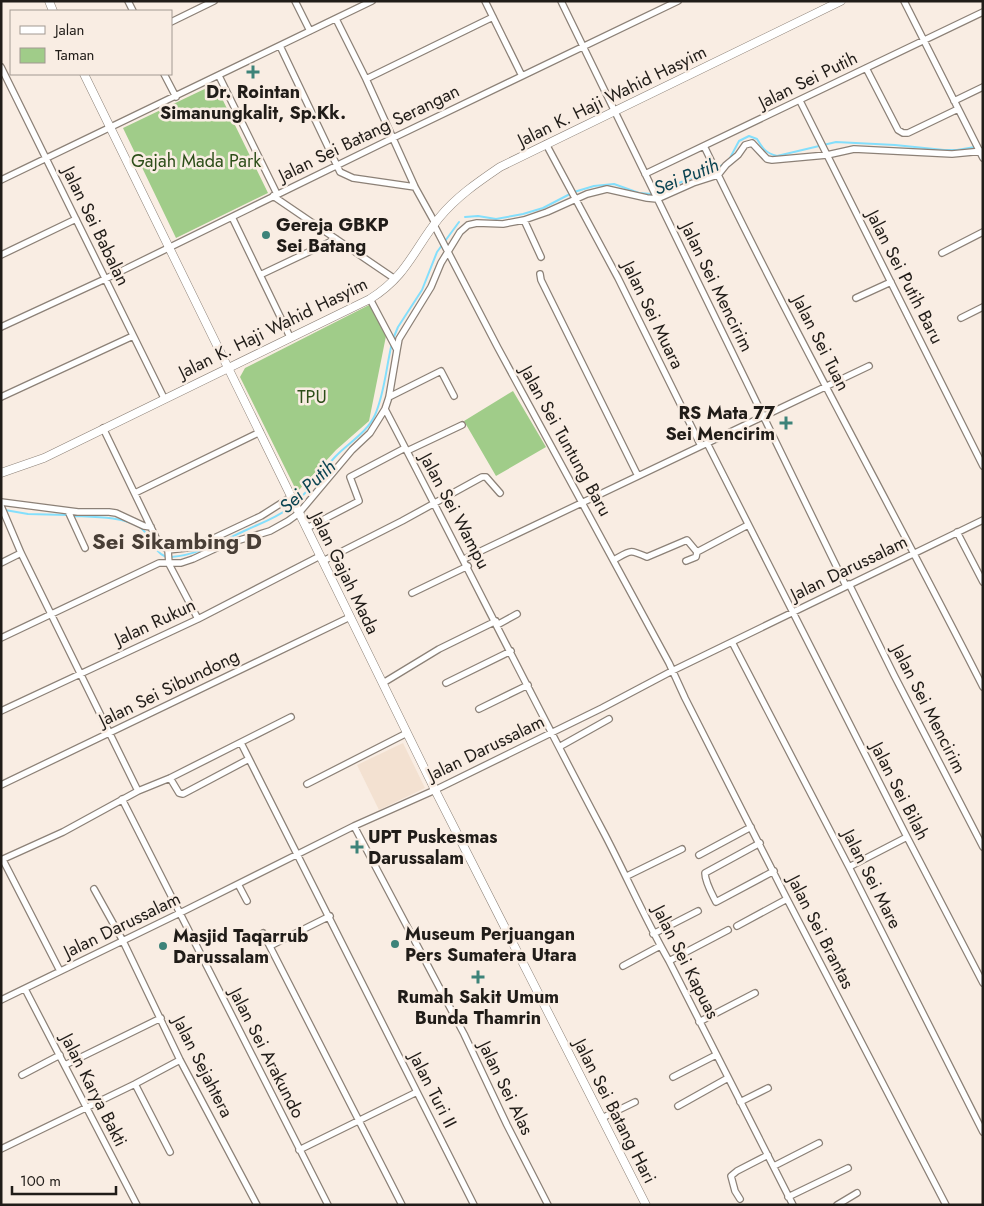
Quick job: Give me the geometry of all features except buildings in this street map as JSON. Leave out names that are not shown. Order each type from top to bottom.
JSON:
[{"type":"street","points":[[172,22],[214,1]]},
{"type":"street","points":[[295,1],[310,31]]},
{"type":"street","points":[[1,180],[372,1]]},
{"type":"street","points":[[485,1],[522,76]]},
{"type":"street","name":"Jalan Sei Mencirim","points":[[561,1],[763,416],[983,847]]},
{"type":"street","name":"Jalan Sei Batang Serangan","points":[[1,327],[105,279],[678,1]]},
{"type":"street","name":"Jalan K. Haji Wahid Hasyim","points":[[1,473],[44,458],[370,298],[406,268],[434,224],[463,193],[500,167],[842,1]]},
{"type":"street","points":[[904,1],[983,158]]},
{"type":"street","name":"Jalan Sei Putih","points":[[645,174],[983,12]]},
{"type":"street","points":[[366,79],[493,17]]},
{"type":"street","name":"Jalan Sei Tuntung Baru","points":[[336,19],[434,224],[498,348],[672,670]]},
{"type":"street","points":[[280,46],[340,172],[353,178],[415,187]]},
{"type":"street","name":"Jalan Sei Babalan","points":[[1,68],[164,398]]},
{"type":"street","points":[[866,68],[898,130],[903,133],[908,133],[958,109]]},
{"type":"street","name":"Jalan Gajah Mada","points":[[84,75],[435,790]]},
{"type":"street","points":[[165,75],[176,97]]},
{"type":"street","points":[[219,76],[275,195],[395,279]]},
{"type":"street","points":[[954,102],[983,87]]},
{"type":"street","name":"Jalan Sei Putih Baru","points":[[800,101],[983,466]]},
{"type":"street","points":[[168,557],[181,563],[193,559],[223,545],[270,531],[299,512],[352,450],[370,433],[385,409],[389,398],[396,348],[404,328],[424,299],[447,248],[460,232],[472,223],[503,224],[524,220],[547,212],[576,198],[608,189],[647,198],[657,198],[717,173],[738,155],[745,145],[752,143],[767,159],[772,160],[827,155],[854,149],[952,154],[979,149]]},
{"type":"street","name":"Jalan Sei Muara","points":[[546,144],[748,525]]},
{"type":"street","name":"Jalan Sei Tuan","points":[[704,146],[826,387],[915,553],[983,687]]},
{"type":"street","points":[[232,217],[290,337]]},
{"type":"street","points":[[1,255],[76,219]]},
{"type":"street","points":[[524,220],[541,257]]},
{"type":"street","points":[[942,253],[983,232]]},
{"type":"street","points":[[260,275],[336,239]]},
{"type":"street","points":[[540,274],[541,280],[638,476]]},
{"type":"street","points":[[856,298],[891,282]]},
{"type":"street","points":[[370,298],[396,348]]},
{"type":"street","points":[[961,318],[983,307]]},
{"type":"street","points":[[1,397],[133,336]]},
{"type":"street","points":[[464,559],[582,501],[869,366]]},
{"type":"street","points":[[389,398],[440,371],[454,396]]},
{"type":"street","name":"Jalan Sei Wampu","points":[[385,409],[468,566],[552,733]]},
{"type":"street","points":[[307,528],[359,501],[350,478],[406,449],[462,425]]},
{"type":"street","points":[[103,428],[159,544],[168,557],[198,618]]},
{"type":"street","points":[[135,492],[260,432]]},
{"type":"street","name":"Jalan Rukun","points":[[1,711],[434,504],[484,476],[500,493]]},
{"type":"street","points":[[1,638],[168,557],[195,547],[261,516],[292,499]]},
{"type":"street","points":[[1,502],[69,514],[116,513],[144,526],[151,527]]},
{"type":"street","points":[[3,512],[138,791]]},
{"type":"street","points":[[69,514],[85,548]]},
{"type":"street","name":"Jalan Darussalam","points":[[1,1000],[354,826],[435,790],[552,733],[672,670],[983,520]]},
{"type":"street","points":[[686,561],[696,556],[697,552],[748,525]]},
{"type":"street","name":"Jalan Sei Bilah","points":[[748,525],[906,837],[983,983]]},
{"type":"street","points":[[957,532],[983,582]]},
{"type":"street","points":[[614,560],[629,551],[647,557],[687,540],[697,552]]},
{"type":"street","points":[[1,563],[22,553]]},
{"type":"street","points":[[412,593],[468,566]]},
{"type":"street","points":[[383,683],[439,649],[517,614]]},
{"type":"street","name":"Jalan Sei Sibundong","points":[[1,785],[350,617]]},
{"type":"street","name":"Jalan Sei Mare","points":[[732,642],[849,867],[983,1132]]},
{"type":"street","points":[[446,683],[511,651]]},
{"type":"street","name":"Jalan Sei Brantas","points":[[672,670],[787,899],[946,1205]]},
{"type":"street","points":[[479,709],[528,685]]},
{"type":"street","points":[[60,971],[2,860],[62,832],[122,799],[170,778],[290,717]]},
{"type":"street","points":[[559,747],[609,719]]},
{"type":"street","points":[[307,784],[407,733]]},
{"type":"street","name":"Jalan Sei Kapuas","points":[[552,733],[793,1205]]},
{"type":"street","name":"Jalan Turi II","points":[[241,743],[330,916],[474,1205]]},
{"type":"street","points":[[170,778],[179,793],[183,794],[249,759]]},
{"type":"street","name":"Jalan Sei Batang Hari","points":[[435,790],[646,1205]]},
{"type":"street","name":"Jalan Sei Arakundo","points":[[122,799],[328,1205]]},
{"type":"street","name":"Jalan Sei Alas","points":[[354,826],[464,1034],[507,1125],[548,1205]]},
{"type":"street","points":[[699,855],[752,827]]},
{"type":"street","points":[[849,867],[906,837]]},
{"type":"street","points":[[760,843],[705,874],[704,876],[716,902],[774,871]]},
{"type":"street","points":[[626,876],[682,849]]},
{"type":"street","points":[[238,884],[247,901]]},
{"type":"street","name":"Jalan Sejahtera","points":[[94,889],[123,941],[180,1060],[258,1205]]},
{"type":"street","points":[[737,926],[787,899]]},
{"type":"street","points":[[653,934],[698,911]]},
{"type":"street","points":[[270,946],[330,916]]},
{"type":"street","points":[[669,961],[728,930]]},
{"type":"street","points":[[263,933],[402,1205]]},
{"type":"street","points":[[623,966],[660,946]]},
{"type":"street","name":"Jalan Karya Bakti","points":[[25,989],[137,1205]]},
{"type":"street","points":[[699,1022],[755,993]]},
{"type":"street","points":[[65,1066],[161,1018]]},
{"type":"street","points":[[22,1076],[60,1055]]},
{"type":"street","points":[[673,1077],[716,1055]]},
{"type":"street","points":[[1,1149],[180,1060]]},
{"type":"street","points":[[678,1106],[728,1078]]},
{"type":"street","points":[[135,1084],[170,1152]]},
{"type":"street","points":[[740,1102],[768,1088]]},
{"type":"street","points":[[299,1150],[417,1092]]},
{"type":"street","points":[[602,1118],[635,1102]]},
{"type":"street","points":[[774,1166],[819,1143]]},
{"type":"street","points":[[740,1199],[735,1191],[731,1176],[737,1171],[768,1156]]},
{"type":"street","points":[[788,1197],[848,1168]]},
{"type":"street","points":[[837,1205],[858,1193]]},
{"type":"shaded area","points":[[403,743],[425,788],[379,810],[357,765]]},
{"type":"green space","name":"Gajah Mada Park","points":[[215,84],[268,193],[176,238],[123,128]]},
{"type":"green space","name":"TPU","points":[[371,304],[386,336],[369,421],[336,450],[297,492],[240,377],[245,368]]},
{"type":"green space","points":[[513,391],[546,447],[496,476],[464,421]]},
{"type":"waterway","name":"Sei Putih","points":[[730,158],[739,141],[749,136],[757,139],[767,152],[777,156],[836,142],[944,150],[975,147]]},
{"type":"waterway","name":"Sei Putih","points":[[574,192],[594,186],[614,184],[639,193],[652,194],[723,165]]},
{"type":"waterway","name":"Sei Putih","points":[[465,217],[478,216],[496,219],[523,214],[543,208],[570,194]]},
{"type":"waterway","name":"Sei Putih","points":[[393,339],[398,327],[422,290],[437,252],[459,222]]},
{"type":"waterway","name":"Sei Putih","points":[[297,501],[335,457],[362,433],[372,421],[381,397],[392,343]]},
{"type":"waterway","name":"Sei Putih","points":[[171,557],[190,554],[209,547],[275,517],[292,506]]},
{"type":"waterway","name":"Sei Putih","points":[[5,510],[28,514],[67,515]]},
{"type":"waterway","name":"Sei Putih","points":[[72,516],[107,518],[134,524],[145,532],[155,548],[166,557]]},
{"type":"place","name":"Dr. Rointan Simanungkalit, Sp.Kk.","points":[[253,72]]},
{"type":"place","name":"Gereja GBKP Sei Batang","points":[[266,235]]},
{"type":"place","name":"RS Mata 77 Sei Mencirim","points":[[786,423]]},
{"type":"place","name":"UPT Puskesmas Darussalam","points":[[357,847]]},
{"type":"place","name":"Museum Perjuangan Pers Sumatera Utara","points":[[395,944]]},
{"type":"place","name":"Masjid Taqarrub Darussalam","points":[[163,946]]},
{"type":"place","name":"Rumah Sakit Umum Bunda Thamrin","points":[[478,977]]},
{"type":"district","name":"Sei Sikambing D","points":[[177,541]]}]
